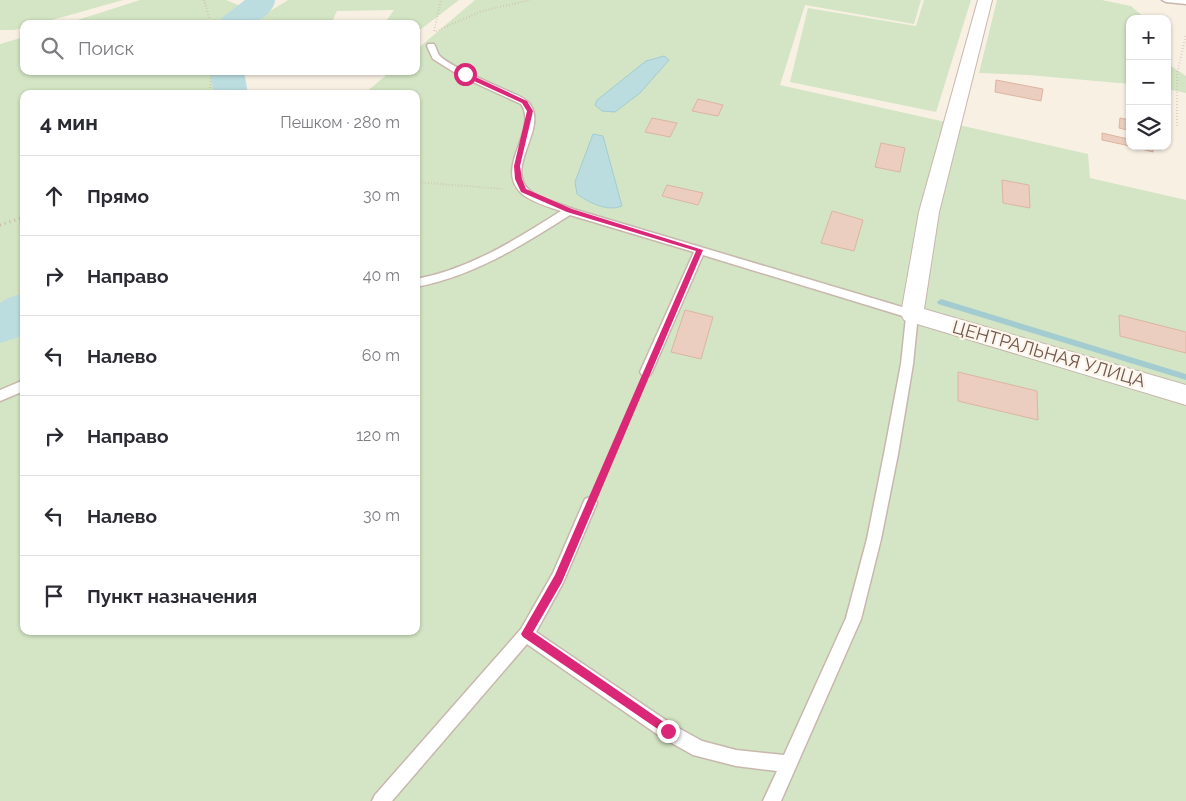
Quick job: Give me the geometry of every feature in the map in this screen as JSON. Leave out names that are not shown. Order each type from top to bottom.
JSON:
[{"type":"street","points":[[912,314],[929,212],[985,0]]},
{"type":"street","name":"ЦЕНТРАЛЬНАЯ УЛИЦА","points":[[912,314],[1186,395]]},
{"type":"lane","points":[[1166,0],[1186,2]]},
{"type":"lane","points":[[431,46],[436,57],[465,74],[524,102],[530,111],[517,166],[518,179],[524,190],[569,211],[912,314],[907,364],[891,454],[874,539],[853,619],[772,801]]},
{"type":"lane","points":[[420,283],[467,268],[506,250],[569,211]]},
{"type":"lane","points":[[646,372],[700,250]]},
{"type":"lane","points":[[0,396],[20,387]]},
{"type":"lane","points":[[381,801],[526,634],[558,578],[590,503]]},
{"type":"lane","points":[[526,634],[668,731],[699,749],[736,758],[789,764]]},
{"type":"path","points":[[204,0],[209,20]]},
{"type":"path","points":[[431,46],[441,0]]},
{"type":"path","points":[[434,31],[482,11],[530,0]]},
{"type":"path","points":[[1177,126],[1177,74],[1186,34]]},
{"type":"path","points":[[210,90],[211,75]]},
{"type":"path","points":[[420,182],[524,190]]},
{"type":"path","points":[[0,225],[20,218]]},
{"type":"path","points":[[590,503],[646,372]]},
{"type":"green space","points":[[0,0],[123,0],[52,20],[20,20],[20,29],[0,30]]},
{"type":"green space","points":[[140,0],[226,0],[243,7],[230,20],[78,20]]},
{"type":"green space","points":[[288,0],[459,0],[420,30],[420,20],[387,20],[394,10],[337,11],[333,20],[262,20],[262,16]]},
{"type":"green space","points":[[475,0],[921,0],[914,24],[805,5],[780,85],[1088,154],[1090,178],[1186,200],[1186,801],[0,801],[0,44],[20,38],[20,75],[221,75],[223,90],[20,90],[20,635],[420,635],[420,90],[369,90],[386,75],[420,75],[420,47]]},
{"type":"green space","points":[[924,0],[971,0],[936,112],[790,82],[808,8],[916,26]]},
{"type":"green space","points":[[997,0],[1102,0],[1131,6],[1141,15],[1126,15],[1126,84],[1028,75],[979,73]]},
{"type":"green space","points":[[1171,66],[1186,76],[1186,93],[1171,90]]},
{"type":"water","points":[[664,56],[669,60],[640,93],[615,112],[602,111],[595,105],[597,100],[646,61]]},
{"type":"water","points":[[593,134],[603,136],[622,206],[616,208],[605,207],[587,201],[577,194],[575,182]]},
{"type":"building","points":[[996,80],[1043,89],[1041,101],[995,92]]},
{"type":"building","points":[[698,99],[723,105],[718,116],[692,111]]},
{"type":"building","points":[[652,118],[677,123],[670,137],[645,132]]},
{"type":"building","points":[[1120,118],[1126,119],[1126,130],[1119,128]]},
{"type":"building","points":[[1102,133],[1126,139],[1126,145],[1102,140]]},
{"type":"building","points":[[881,143],[905,148],[900,172],[875,167]]},
{"type":"building","points":[[1002,180],[1029,185],[1030,208],[1003,203]]},
{"type":"building","points":[[667,185],[703,193],[698,205],[662,196]]},
{"type":"building","points":[[832,211],[863,220],[854,251],[821,243]]},
{"type":"building","points":[[685,310],[713,317],[701,359],[671,352]]},
{"type":"building","points":[[1119,315],[1186,332],[1186,353],[1120,336]]},
{"type":"building","points":[[958,372],[1037,391],[1038,420],[958,401]]},
{"type":"waterway","points":[[239,20],[260,5],[260,0]]},
{"type":"waterway","points":[[228,75],[230,90]]},
{"type":"waterway","points":[[941,302],[1186,377]]},
{"type":"waterway","points":[[0,326],[20,313]]},
{"type":"route","points":[[465,74],[524,102],[530,111],[517,166],[518,179],[524,190],[569,211],[700,250],[558,578],[526,634],[668,731]]}]
